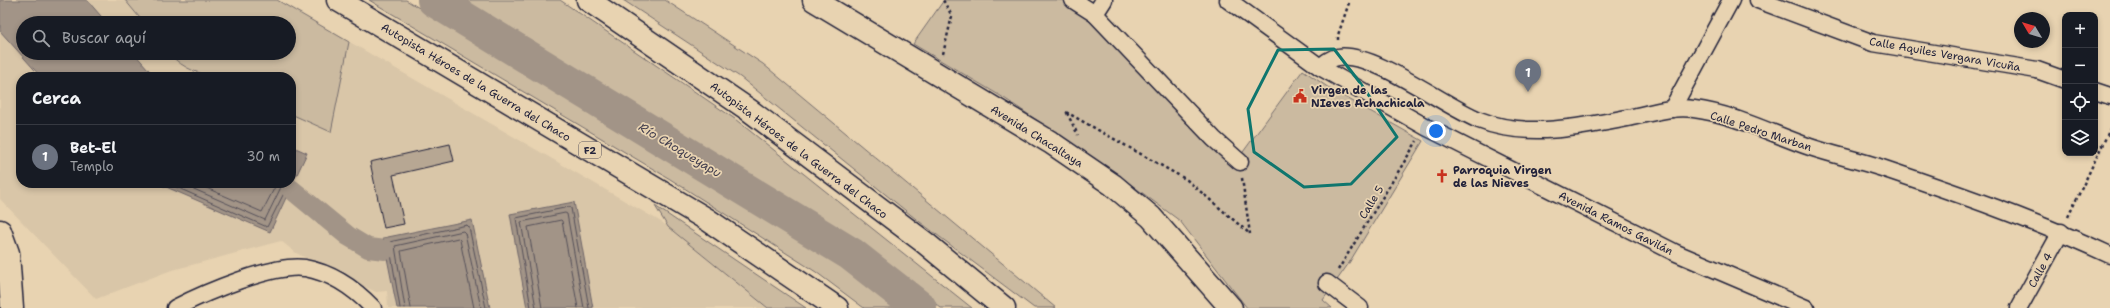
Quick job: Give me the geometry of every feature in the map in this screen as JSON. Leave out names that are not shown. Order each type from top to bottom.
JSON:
[{"type":"main road","name":"Autopista Héroes de la Guerra del Chaco","points":[[338,0],[708,220],[836,308]]},
{"type":"main road","name":"Autopista Héroes de la Guerra del Chaco","points":[[588,0],[749,110],[924,242],[1004,308]]},
{"type":"main road","name":"Avenida Chacaltaya","points":[[814,0],[1050,142],[1113,185],[1151,217],[1231,308]]},
{"type":"main road","points":[[0,231],[8,253],[12,308]]},
{"type":"street","points":[[1073,0],[1095,14],[1214,138],[1240,162]]},
{"type":"street","points":[[1095,14],[1104,0]]},
{"type":"street","name":"Avenida Ramos Gavilán","points":[[1228,0],[1320,67],[1426,127],[1674,252],[1806,308]]},
{"type":"street","points":[[1672,109],[1731,0]]},
{"type":"street","name":"Calle Aquiles Vergara Vicuña","points":[[1758,0],[1873,43],[2037,70],[2062,79]]},
{"type":"street","points":[[1320,67],[1328,60],[1340,56]]},
{"type":"street","name":"Calle Pedro Marban","points":[[1340,56],[1376,65],[1465,114],[1486,123],[1514,130],[1537,131],[1632,117],[1659,110],[1693,109],[1738,121],[1809,147],[1882,168],[2061,232],[2110,255]]},
{"type":"street","points":[[2098,91],[2110,96]]},
{"type":"street","name":"Calle 4","points":[[2019,308],[2061,232]]},
{"type":"street","points":[[175,308],[235,282],[287,268],[304,268],[321,272],[355,291],[373,308]]},
{"type":"street","points":[[1327,283],[1360,308]]},
{"type":"path","points":[[937,73],[952,16],[943,0]]},
{"type":"path","points":[[1340,56],[1338,34],[1350,0]]},
{"type":"path","points":[[1066,112],[1186,180],[1250,234],[1240,162]]},
{"type":"path","name":"Calle 5","points":[[1327,283],[1336,273],[1358,241],[1426,127]]},
{"type":"path","points":[[2061,232],[2110,129]]},
{"type":"highlighted area","points":[[1334,49],[1361,84],[1397,137],[1351,184],[1304,187],[1254,152],[1248,109],[1278,50]]},
{"type":"shaded area","points":[[0,0],[277,0],[663,223],[768,308],[388,308],[387,291],[376,292],[296,253],[281,241],[169,271],[96,299],[0,199]]},
{"type":"shaded area","points":[[125,0],[277,0],[349,42],[331,132],[296,116],[296,72],[197,72],[181,64],[177,60],[296,60],[296,16],[138,16]]},
{"type":"shaded area","points":[[369,0],[406,0],[841,264],[898,308],[864,308],[816,272],[670,179]]},
{"type":"shaded area","points":[[454,0],[560,0],[735,119],[972,308],[941,308],[856,242],[620,98]]},
{"type":"shaded area","points":[[623,0],[665,0],[763,64],[1056,308],[1034,308],[916,219],[740,77]]},
{"type":"shaded area","points":[[944,0],[1061,0],[1089,18],[1235,163],[1303,70],[1329,88],[1423,141],[1349,263],[1323,300],[1332,308],[1247,308],[1180,221],[1121,177],[1004,98],[913,44]]},
{"type":"shaded area","points":[[655,206],[806,308],[768,308],[668,227]]},
{"type":"water","points":[[0,0],[87,0],[101,16],[16,16],[16,49],[0,31]]},
{"type":"water","points":[[26,60],[140,60],[151,72],[37,72]]},
{"type":"water","points":[[296,148],[307,153],[296,176]]},
{"type":"water","points":[[169,188],[291,188],[270,232]]},
{"type":"water","points":[[574,202],[593,308],[527,308],[510,214]]},
{"type":"water","points":[[472,220],[490,308],[397,308],[383,238]]},
{"type":"building","points":[[450,144],[454,161],[393,175],[404,224],[384,228],[370,162]]},
{"type":"waterway","name":"Río Choqueyapu","points":[[434,0],[851,254],[920,308]]},
{"type":"waterway","points":[[291,189],[348,236],[368,248],[385,250]]},
{"type":"place","name":"Bet-El","points":[[1528,92]]},
{"type":"place","name":"Virgen de las NIeves Achachicala","points":[[1300,96]]},
{"type":"place","name":"Parroquia Virgen de las Nieves","points":[[1442,176]]}]
